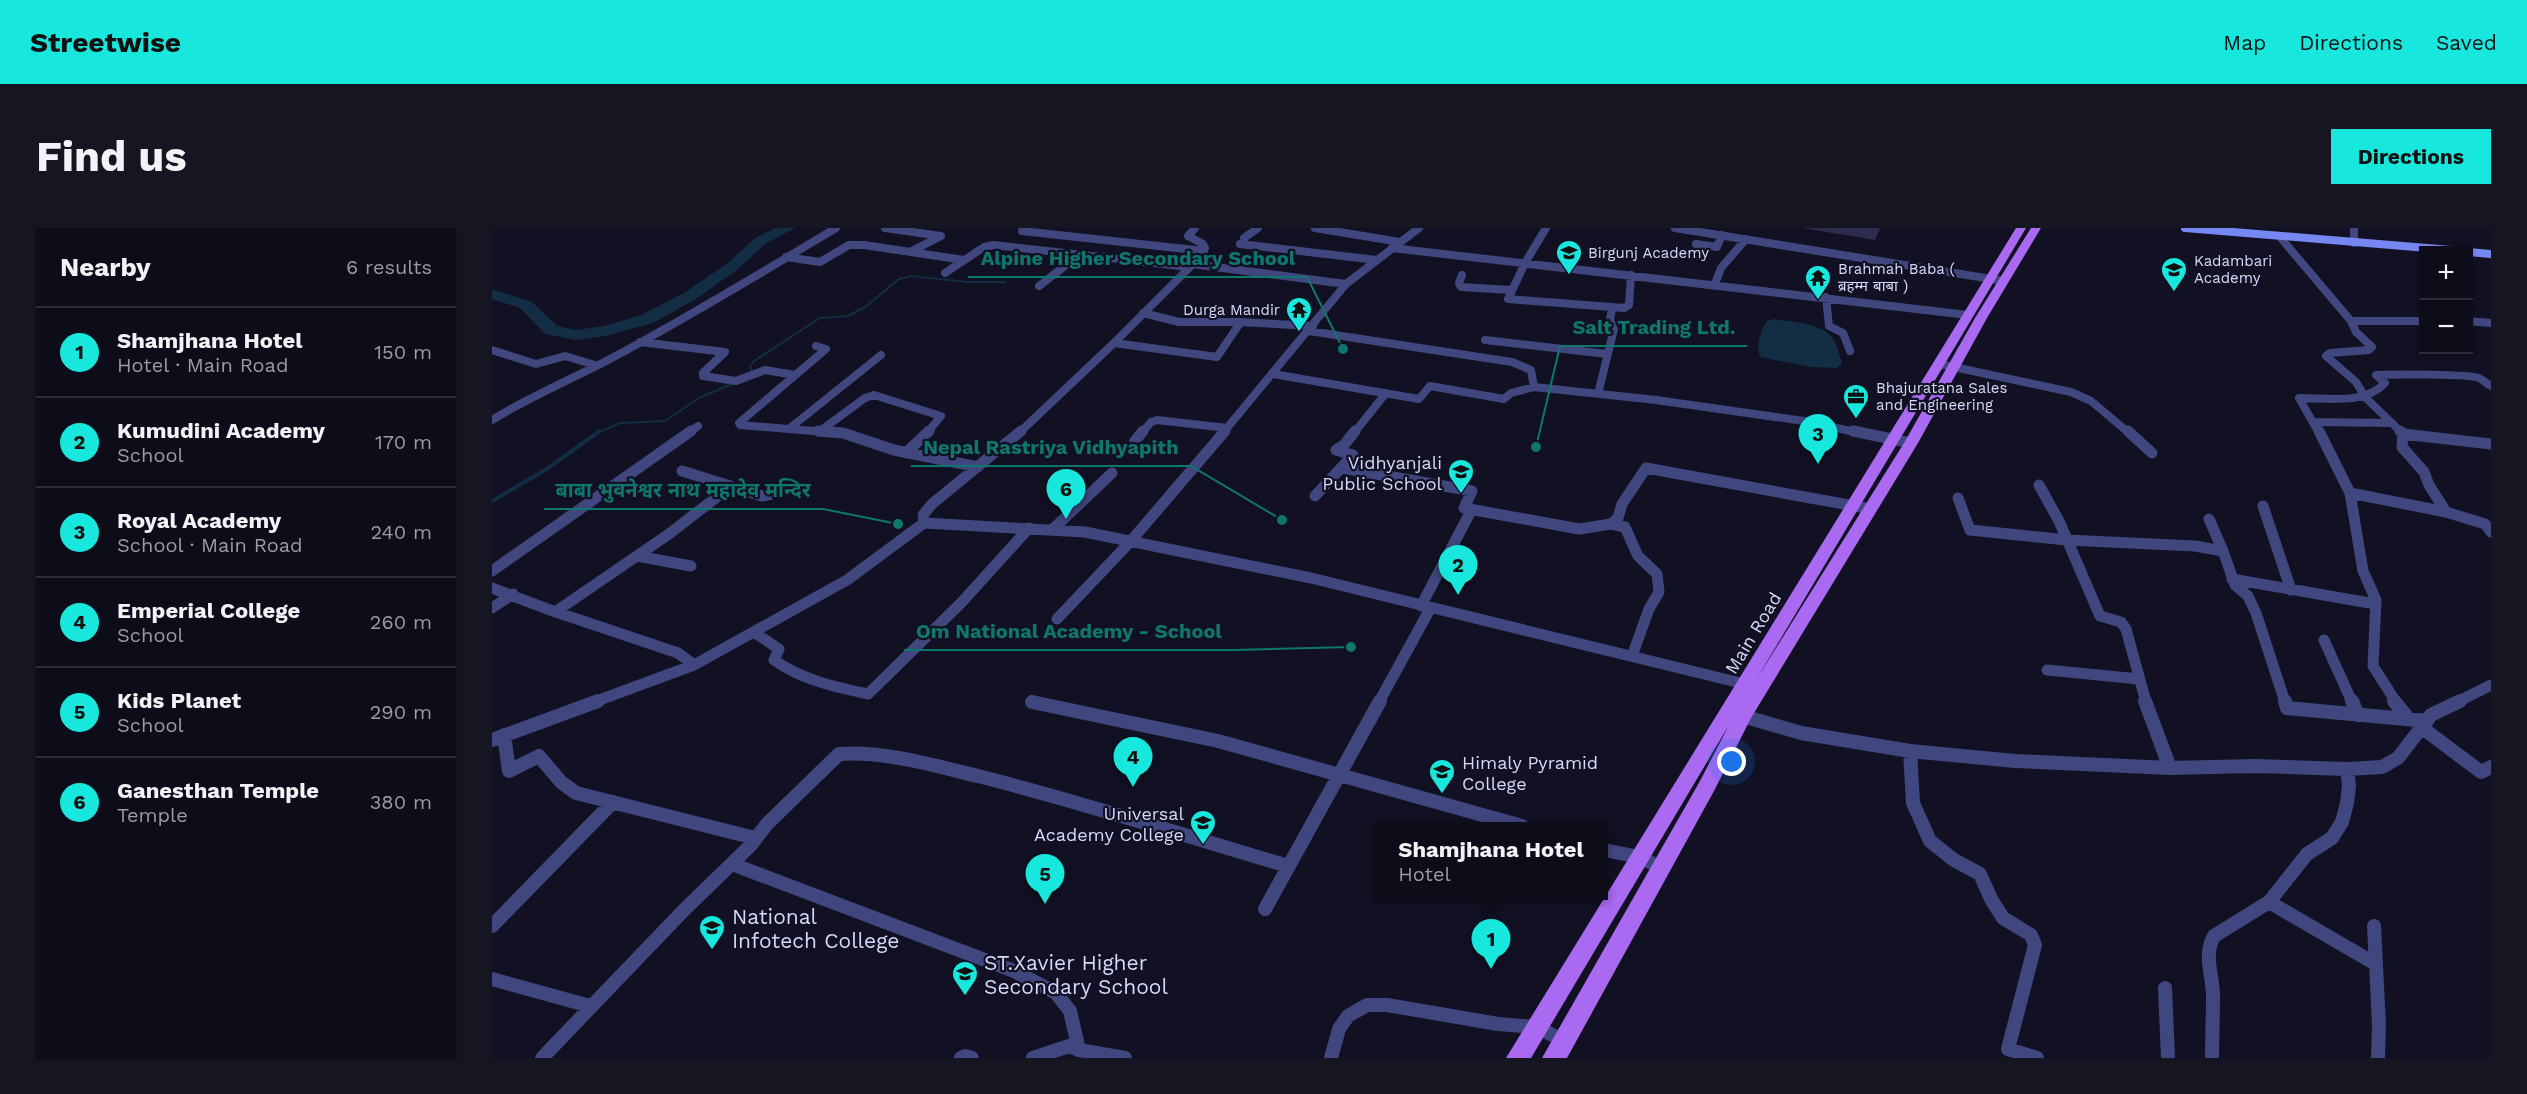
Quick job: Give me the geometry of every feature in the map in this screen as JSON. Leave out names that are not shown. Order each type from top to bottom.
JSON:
[{"type":"main road","name":"Main Road","points":[[1753,686],[1852,506],[1892,439],[1948,366],[1998,280],[2021,228]]},
{"type":"main road","name":"Main Road","points":[[1518,1058],[1690,777],[1736,714],[1871,509],[1911,443],[1948,366],[1968,315],[1998,280],[2036,228]]},
{"type":"main road","points":[[2185,228],[2419,248]]},
{"type":"main road","points":[[2473,252],[2491,254]]},
{"type":"main road","name":"Main Road","points":[[1554,1058],[1707,786],[1736,714]]},
{"type":"street","points":[[492,420],[529,397],[640,342],[717,300],[836,228]]},
{"type":"street","points":[[885,228],[941,237],[911,251]]},
{"type":"street","points":[[924,523],[923,515],[932,504],[1028,425],[1048,403],[1114,343],[1204,251],[1203,244],[1188,236],[1195,228]]},
{"type":"street","points":[[1258,228],[1242,241],[1377,260]]},
{"type":"street","points":[[1315,228],[1396,245],[1525,263],[1968,315]]},
{"type":"street","points":[[1057,619],[1130,542],[1273,374],[1346,284],[1419,228]]},
{"type":"street","points":[[1546,228],[1525,263],[1508,299],[1624,308],[1629,304],[1631,275]]},
{"type":"street","points":[[1675,228],[1998,280]]},
{"type":"street","points":[[2354,228],[2354,243]]},
{"type":"street","points":[[1022,231],[1204,251]]},
{"type":"street","points":[[1696,244],[1717,247],[1722,235]]},
{"type":"street","points":[[2280,237],[2351,321],[2356,332],[2372,347],[2369,350],[2330,353],[2326,356],[2356,382],[2365,397],[2403,434],[2491,444]]},
{"type":"street","points":[[1715,284],[1721,268],[1746,239]]},
{"type":"street","points":[[786,257],[820,262],[849,245],[873,245],[964,260]]},
{"type":"street","points":[[945,273],[984,247],[994,245],[1346,284]]},
{"type":"street","points":[[1039,286],[1079,255]]},
{"type":"street","points":[[1461,275],[1459,283],[1461,286],[1512,290]]},
{"type":"street","points":[[1826,297],[1829,326],[1843,333],[1850,351]]},
{"type":"street","points":[[1598,394],[1614,329],[1610,320],[1612,308]]},
{"type":"street","points":[[1143,313],[1160,320],[1180,324],[1240,322],[1311,328],[1512,362],[1531,369],[1534,387]]},
{"type":"street","points":[[2351,321],[2419,321]]},
{"type":"street","points":[[2473,321],[2491,323]]},
{"type":"street","points":[[1114,343],[1217,357],[1240,322]]},
{"type":"street","points":[[1485,340],[1607,354]]},
{"type":"street","points":[[640,342],[725,352],[703,373],[703,376],[736,381],[765,370],[795,375]]},
{"type":"street","points":[[816,346],[826,349],[739,423],[740,425],[843,433],[906,453],[978,467]]},
{"type":"street","points":[[492,350],[536,364],[565,357],[595,365]]},
{"type":"street","points":[[790,428],[836,388],[880,355]]},
{"type":"street","points":[[1948,366],[2070,392],[2091,401],[2109,414],[2152,453]]},
{"type":"street","points":[[1273,374],[1419,399],[1430,386],[1504,399],[1511,393],[1534,387],[1726,410],[1804,422],[1911,443]]},
{"type":"street","points":[[2408,718],[2386,690],[2373,666],[2375,604],[2360,560],[2350,493],[2314,422],[2299,401],[2300,398],[2365,397],[2377,392],[2385,383],[2376,375],[2478,378],[2491,386]]},
{"type":"street","points":[[1316,496],[1353,455],[1335,450],[1344,445],[1386,393]]},
{"type":"street","points":[[820,431],[865,398],[874,395],[941,416],[938,422],[906,453]]},
{"type":"street","points":[[1136,441],[1151,422],[1157,420],[1227,428]]},
{"type":"street","points":[[2314,422],[2392,423]]},
{"type":"street","points":[[492,570],[698,426]]},
{"type":"street","points":[[2403,434],[2402,447],[2424,472],[2428,485],[2446,512]]},
{"type":"street","points":[[1342,468],[1472,491],[1464,508],[1579,529],[1611,524],[1625,527],[1638,556],[1657,574],[1659,592],[1649,609],[1632,656]]},
{"type":"street","points":[[1611,524],[1618,518],[1622,504],[1646,468],[1871,509]]},
{"type":"street","points":[[682,471],[766,496],[789,483]]},
{"type":"street","points":[[1053,529],[1112,473]]},
{"type":"street","points":[[2039,485],[2067,540],[2100,616],[2121,622],[2126,629],[2139,679],[2170,768]]},
{"type":"street","points":[[555,612],[638,556],[731,486]]},
{"type":"street","points":[[2350,493],[2446,512],[2485,524],[2491,532]]},
{"type":"street","points":[[1958,498],[1970,530],[2067,540],[2195,546],[2223,551]]},
{"type":"street","points":[[2263,506],[2291,590]]},
{"type":"street","points":[[1265,909],[1340,774],[1472,509]]},
{"type":"street","points":[[2210,519],[2232,579],[2235,585],[2248,596],[2256,613],[2264,645],[2287,708],[2408,718],[2424,724],[2481,772],[2491,767]]},
{"type":"street","points":[[755,838],[576,793],[561,782],[539,756],[509,771],[498,737],[694,665],[847,580],[924,523],[1053,529],[1130,542],[1311,578],[1753,686]]},
{"type":"street","points":[[755,633],[779,649],[774,660],[783,667],[810,680],[868,694],[961,603],[1029,528]]},
{"type":"street","points":[[638,556],[691,566]]},
{"type":"street","points":[[2232,579],[2375,604]]},
{"type":"street","points":[[492,588],[513,594],[529,603],[678,653],[694,665]]},
{"type":"street","points":[[492,608],[513,594]]},
{"type":"street","points":[[2324,640],[2358,715]]},
{"type":"street","points":[[2047,670],[2139,679]]},
{"type":"street","points":[[1736,714],[1801,733],[1910,751],[2015,761],[2170,768],[2254,766],[2347,769],[2382,767],[2398,758],[2432,715],[2491,685]]},
{"type":"street","points":[[1032,702],[1139,722],[1340,774],[1508,822]]},
{"type":"street","points":[[1910,751],[1913,803],[1930,841],[1954,860],[1980,874],[2003,918],[2031,935],[2035,945],[2008,1049],[2037,1058]]},
{"type":"street","points":[[542,1058],[590,1006],[752,846],[755,838],[767,824],[839,754],[856,752],[914,761],[1000,781],[1288,866]]},
{"type":"street","points":[[2212,1058],[2213,994],[2208,952],[2210,943],[2214,936],[2269,903],[2307,854],[2332,838],[2342,822],[2349,786],[2347,769]]},
{"type":"street","points":[[492,926],[613,802]]},
{"type":"street","points":[[1608,851],[1639,858],[1660,867]]},
{"type":"street","points":[[732,864],[1005,968],[1056,993],[1070,1011],[1079,1050]]},
{"type":"street","points":[[2269,903],[2374,963]]},
{"type":"street","points":[[2374,926],[2374,963],[2382,1057]]},
{"type":"street","points":[[492,979],[590,1006]]},
{"type":"street","points":[[2165,988],[2168,1058]]},
{"type":"street","points":[[1331,1058],[1339,1029],[1348,1016],[1367,1005],[1387,1005],[1498,1024],[1537,1027],[1564,1041]]},
{"type":"street","points":[[1033,1058],[1069,1046],[1079,1050],[1125,1058]]},
{"type":"street","points":[[961,1058],[965,1056],[972,1058]]},
{"type":"water","points":[[1774,319],[1805,324],[1827,332],[1837,346],[1842,363],[1837,368],[1811,367],[1760,357],[1758,348],[1762,329],[1767,321]]},
{"type":"waterway","points":[[492,294],[526,305],[551,330],[576,335],[605,331],[647,319],[690,296],[733,266],[760,241],[788,228]]},
{"type":"waterway","points":[[753,373],[750,366],[754,361],[820,318],[848,316],[865,307],[899,279],[911,276],[968,282],[1005,282]]},
{"type":"waterway","points":[[597,433],[620,423],[665,421],[699,398],[734,383]]},
{"type":"waterway","points":[[492,501],[545,470],[597,433]]},
{"type":"place","name":"Birgunj Academy","points":[[1569,276]]},
{"type":"place","name":"Kadambari Academy","points":[[2174,293]]},
{"type":"place","name":"Brahmah Baba ( ब्रहम्म बाबा )","points":[[1818,301]]},
{"type":"place","name":"Durga Mandir","points":[[1299,333]]},
{"type":"place","name":"Alpine Higher Secondary School","points":[[1343,349]]},
{"type":"place","name":"Bhajuratana Sales and Engineering","points":[[1856,420]]},
{"type":"place","name":"Salt Trading Ltd.","points":[[1536,447]]},
{"type":"place","name":"Royal Academy","points":[[1818,464]]},
{"type":"place","name":"Vidhyanjali Public School","points":[[1461,495]]},
{"type":"place","name":"Ganesthan Temple","points":[[1066,519]]},
{"type":"place","name":"Nepal Rastriya Vidhyapith","points":[[1282,520]]},
{"type":"place","name":"बाबा भुवनेश्वर नाथ महादेव मन्दिर","points":[[898,524]]},
{"type":"place","name":"Kumudini Academy","points":[[1458,595]]},
{"type":"place","name":"Om National Academy - School","points":[[1351,647]]},
{"type":"place","name":"Emperial College","points":[[1133,787]]},
{"type":"place","name":"Himaly Pyramid College","points":[[1442,795]]},
{"type":"place","name":"Universal Academy College","points":[[1203,846]]},
{"type":"place","name":"Kids Planet","points":[[1045,904]]},
{"type":"place","name":"National Infotech College","points":[[712,951]]},
{"type":"place","name":"Shamjhana Hotel","points":[[1491,969]]},
{"type":"place","name":"ST.Xavier Higher Secondary School","points":[[965,997]]}]
